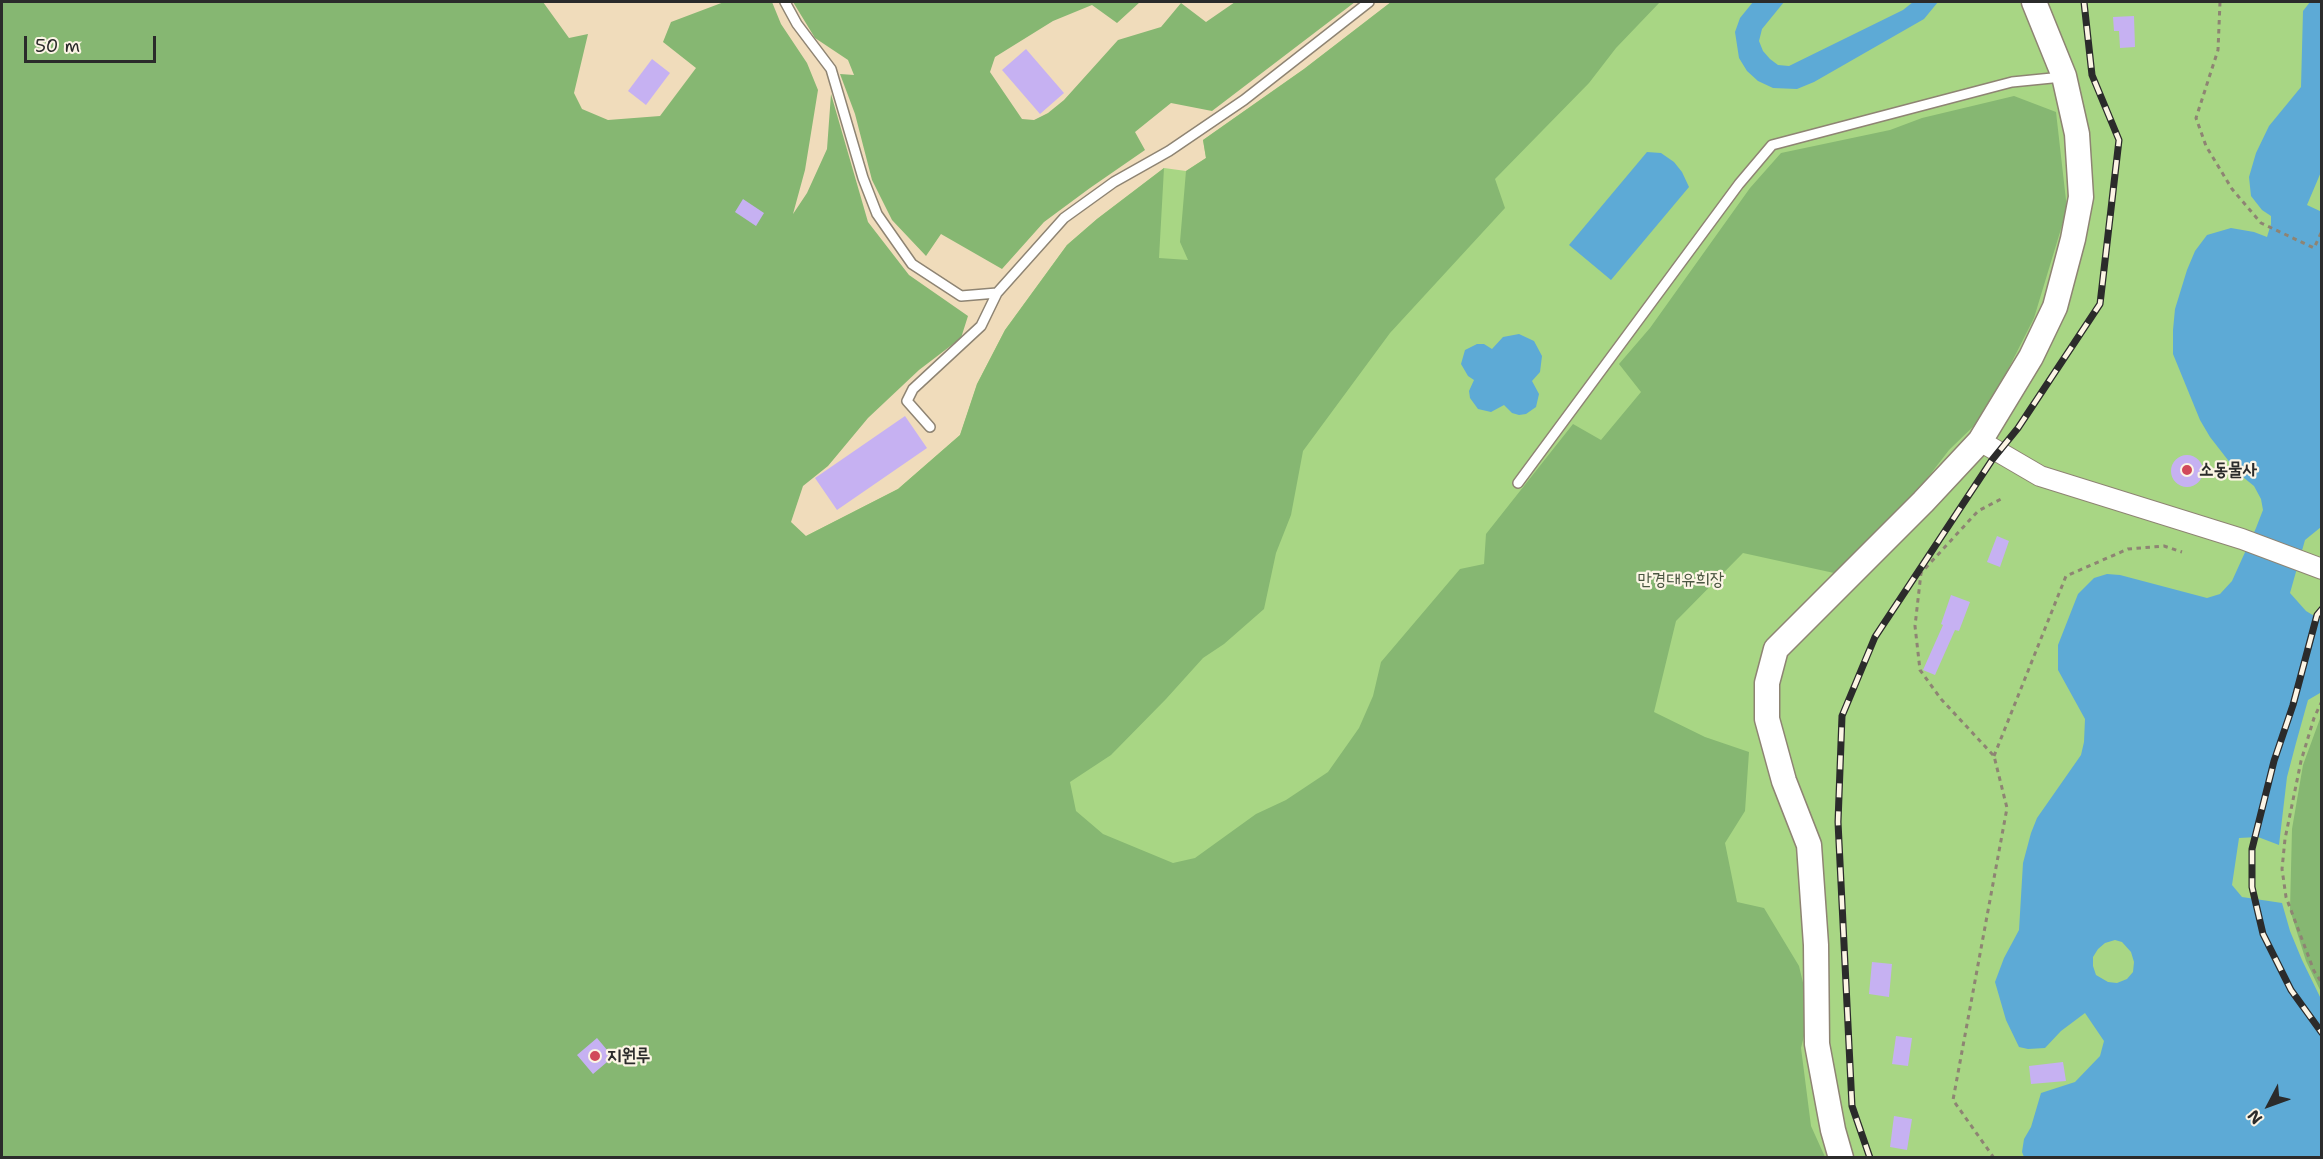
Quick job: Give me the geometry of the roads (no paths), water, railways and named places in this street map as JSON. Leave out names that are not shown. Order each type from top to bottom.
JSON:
[{"type":"street","points":[[1841,1158],[1833,1130],[1817,1044],[1816,945],[1809,845],[1784,782],[1767,719],[1767,682],[1776,649],[1923,502],[1980,441],[2031,357],[2055,307],[2073,239],[2080,197],[2077,134],[2064,76],[2034,2]]},
{"type":"street","points":[[1980,441],[2040,476],[2242,539],[2319,568]]},
{"type":"lane","points":[[785,2],[797,24],[831,69],[876,214],[912,264],[961,296],[997,293]]},
{"type":"lane","points":[[930,428],[908,401],[913,389],[981,326],[997,293],[1064,218],[1114,182],[1169,151],[1244,100],[1369,2]]},
{"type":"lane","points":[[1518,483],[1739,184],[1772,146],[2012,82],[2064,76]]},
{"type":"water","points":[[1753,2],[1784,2],[1762,29],[1759,41],[1763,51],[1770,59],[1778,65],[1789,66],[1903,10],[1913,2],[1938,2],[1924,19],[1814,82],[1797,89],[1773,88],[1758,81],[1747,71],[1739,58],[1735,32],[1740,18]]},
{"type":"water","points":[[2310,2],[2321,2],[2321,172],[2307,205],[2322,212],[2321,527],[2305,540],[2290,593],[2306,611],[2321,620],[2321,690],[2308,700],[2296,743],[2287,777],[2279,845],[2258,837],[2239,838],[2232,885],[2242,897],[2282,903],[2290,931],[2321,999],[2321,1157],[2024,1157],[2022,1152],[2024,1139],[2031,1127],[2041,1093],[2075,1082],[2100,1056],[2104,1041],[2085,1013],[2061,1031],[2045,1048],[2019,1047],[2006,1020],[1995,982],[2004,958],[2019,930],[2023,863],[2031,833],[2037,818],[2081,755],[2084,742],[2085,719],[2058,670],[2058,645],[2078,594],[2094,578],[2107,574],[2120,575],[2207,598],[2220,594],[2232,581],[2263,510],[2261,499],[2254,486],[2238,473],[2200,420],[2173,354],[2173,330],[2175,309],[2187,270],[2195,251],[2207,235],[2231,228],[2267,237],[2271,216],[2262,210],[2251,196],[2249,177],[2256,153],[2269,126],[2301,87],[2303,11]],"holes":[[[2115,940],[2122,942],[2131,952],[2134,962],[2133,972],[2127,979],[2117,983],[2108,982],[2096,975],[2093,957],[2105,943]]]},
{"type":"water","points":[[1647,152],[1661,153],[1674,162],[1689,187],[1611,280],[1569,245]]},
{"type":"water","points":[[1519,334],[1534,341],[1542,356],[1540,372],[1532,381],[1539,394],[1536,407],[1526,414],[1519,415],[1512,413],[1504,405],[1491,412],[1478,409],[1470,398],[1469,391],[1474,380],[1468,376],[1461,364],[1465,350],[1477,344],[1484,344],[1492,349],[1503,337]]},
{"type":"railway","points":[[1870,1158],[1852,1106],[1838,822],[1842,716],[1875,637],[1992,460],[2018,428],[2100,304],[2119,140],[2092,75],[2084,2]]},
{"type":"railway","points":[[2322,609],[2317,615],[2293,705],[2274,761],[2252,849],[2252,887],[2263,934],[2291,990],[2322,1033]]},
{"type":"place","name":"소동물사","points":[[2187,470]]},
{"type":"place","name":"지원루","points":[[595,1056]]},
{"type":"park label","name":"만경대유희장","points":[[1681,580]]}]
